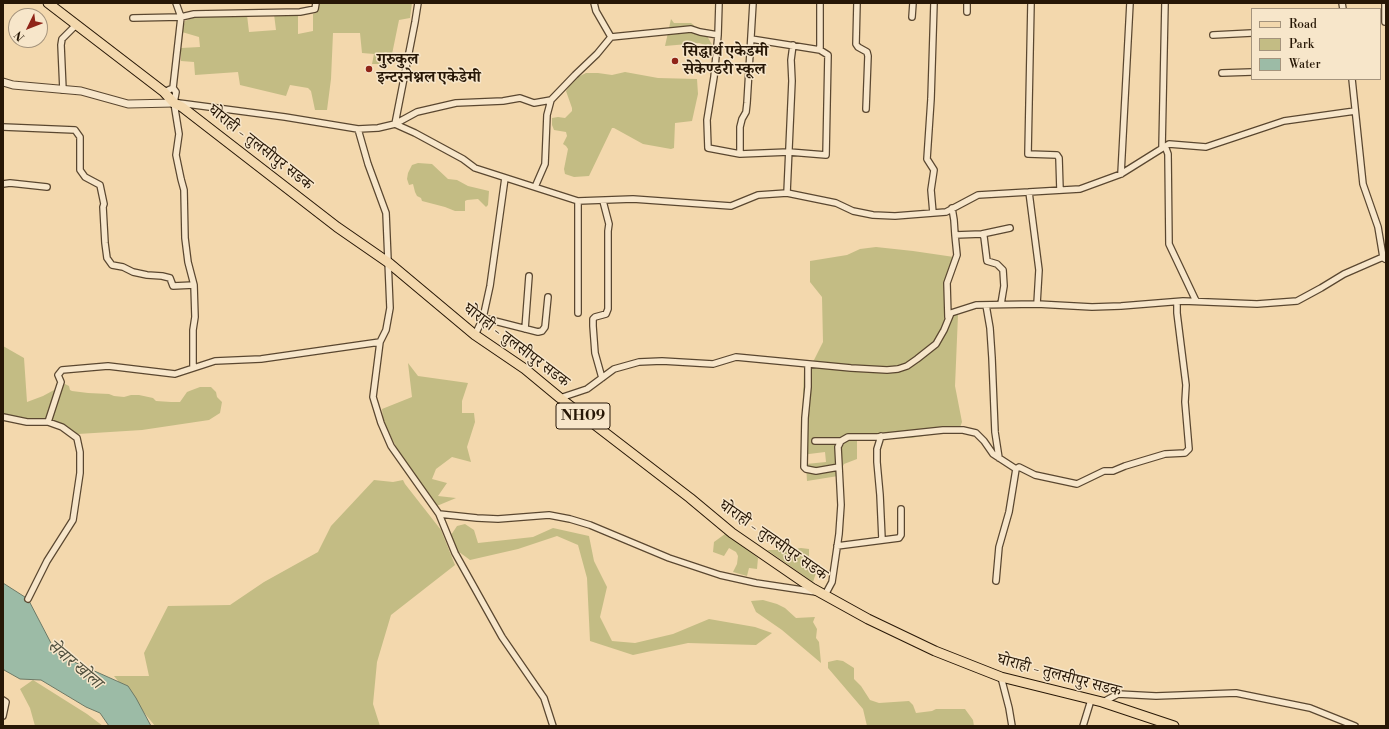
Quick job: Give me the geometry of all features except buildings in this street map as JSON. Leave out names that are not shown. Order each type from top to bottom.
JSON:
[{"type":"main road","name":"घोराही - तुलसीपुर सडक","points":[[48,3],[164,92],[174,103],[182,107],[337,227],[389,263],[475,335],[525,369],[560,398],[690,498],[732,533],[812,588],[868,619],[935,651],[1001,677],[1102,702],[1174,726]]},
{"type":"street","points":[[176,3],[181,17],[173,88],[176,92],[174,103],[179,134],[176,155],[184,190],[185,238],[188,262],[194,285],[195,317],[193,330],[193,368]]},
{"type":"street","points":[[133,18],[181,17],[194,14],[300,12],[316,9],[316,3]]},
{"type":"street","points":[[395,124],[418,3]]},
{"type":"street","points":[[594,3],[596,11],[611,37]]},
{"type":"street","points":[[718,3],[718,35],[714,76],[706,120],[708,148],[740,154],[789,152],[826,156],[828,55],[820,50],[751,39]]},
{"type":"street","points":[[740,154],[740,127],[746,112],[747,103],[753,3]]},
{"type":"street","points":[[820,3],[820,50]]},
{"type":"street","points":[[857,3],[856,44],[866,52],[868,56],[866,109]]},
{"type":"street","points":[[912,17],[913,3]]},
{"type":"street","points":[[933,212],[931,190],[934,170],[927,159],[932,99],[934,3]]},
{"type":"street","points":[[967,3],[967,12]]},
{"type":"street","points":[[1032,3],[1028,154],[1056,155],[1060,158],[1060,190]]},
{"type":"street","points":[[1121,174],[1130,3]]},
{"type":"street","points":[[1165,3],[1164,147],[1168,154],[1169,244],[1196,301]]},
{"type":"street","points":[[1385,3],[1385,22]]},
{"type":"street","points":[[63,90],[61,45],[62,40],[76,25]]},
{"type":"street","points":[[535,187],[546,164],[547,115],[551,100],[597,54],[611,37],[691,29],[718,35]]},
{"type":"street","points":[[1213,35],[1251,33]]},
{"type":"street","points":[[787,193],[791,60],[794,45]]},
{"type":"street","points":[[1222,73],[1251,72]]},
{"type":"street","points":[[560,398],[587,389],[614,369],[639,362],[662,360],[713,364],[736,357],[808,365],[887,370],[907,366],[936,344],[951,313],[976,305],[1037,304],[1092,307],[1196,301],[1257,304],[1296,301],[1344,274],[1385,258],[1378,227],[1363,184],[1352,80]]},
{"type":"street","points":[[3,82],[13,85],[81,91],[128,104],[174,103],[285,117],[358,130],[378,128],[395,124],[417,112],[456,103],[503,101],[520,98],[534,102],[551,100]]},
{"type":"street","points":[[164,92],[173,88]]},
{"type":"street","points":[[395,124],[463,159],[475,168],[578,201],[633,199],[731,206],[758,195],[787,193],[836,203],[853,211],[873,216],[896,216],[946,212],[978,195],[1080,189],[1121,174],[1169,144],[1206,147],[1284,121],[1355,111]]},
{"type":"street","points":[[3,127],[75,130],[80,137],[80,170],[85,177],[100,185],[104,204],[107,258],[112,265],[123,267],[133,272],[170,278],[173,286],[194,285]]},
{"type":"street","points":[[358,130],[368,164],[386,213],[390,308],[386,330],[380,342],[373,397],[381,424],[391,446],[439,514],[455,553],[502,637],[544,698],[554,726]]},
{"type":"street","points":[[475,335],[483,318],[490,286],[505,178]]},
{"type":"street","points":[[3,184],[10,183],[47,188]]},
{"type":"street","points":[[1029,192],[1039,270],[1037,304]]},
{"type":"street","points":[[578,201],[578,313]]},
{"type":"street","points":[[602,378],[595,354],[592,326],[593,319],[606,314],[608,309],[609,224],[603,201]]},
{"type":"street","points":[[948,318],[947,283],[957,255],[952,208]]},
{"type":"street","points":[[955,235],[982,234],[1010,228]]},
{"type":"street","points":[[982,234],[984,237],[987,261],[997,264],[1002,270],[1004,286],[1001,304]]},
{"type":"street","points":[[526,329],[529,276]]},
{"type":"street","points":[[483,318],[538,332],[542,331],[546,327],[548,297]]},
{"type":"street","points":[[1016,470],[1019,467],[1035,475],[1077,484],[1104,471],[1113,471],[1165,454],[1185,453],[1189,449],[1185,402],[1186,384],[1177,302]]},
{"type":"street","points":[[986,305],[992,358],[995,432],[999,458]]},
{"type":"street","points":[[48,422],[61,382],[58,375],[62,370],[108,366],[175,374],[215,361],[261,359],[380,342]]},
{"type":"street","points":[[808,365],[804,467],[806,469],[816,471],[839,467]]},
{"type":"street","points":[[3,417],[28,422],[48,422],[62,427],[77,438],[80,452],[80,473],[73,520],[47,561],[28,599]]},
{"type":"street","points":[[815,441],[842,441],[848,438],[943,430],[963,430],[976,433],[993,454],[1016,470]]},
{"type":"street","points":[[880,436],[877,456],[882,539]]},
{"type":"street","points":[[439,514],[498,519],[549,515],[556,516],[590,525],[669,558],[720,574],[756,583],[824,594],[832,582],[840,534],[841,505],[837,452],[842,441]]},
{"type":"street","points":[[996,581],[999,547],[1009,512],[1016,470]]},
{"type":"street","points":[[837,546],[882,539],[900,538],[901,509]]},
{"type":"street","points":[[1001,677],[1012,726]]},
{"type":"street","points":[[1102,702],[1118,694],[1156,696],[1236,693],[1310,708],[1355,726]]},
{"type":"street","points":[[3,700],[6,702],[3,716]]},
{"type":"street","points":[[1083,726],[1091,700]]},
{"type":"green space","points":[[319,3],[412,3],[410,18],[399,20],[390,64],[372,64],[374,54],[362,53],[360,33],[333,33],[331,79],[327,110],[315,110],[311,91],[308,88],[290,85],[286,96],[240,85],[238,72],[195,75],[194,62],[181,61],[181,48],[200,47],[199,37],[182,32],[185,21],[195,16],[247,15],[249,32],[276,30],[274,14],[298,14],[298,34],[313,31],[313,14],[318,10]]},
{"type":"green space","points":[[671,19],[674,23],[691,23],[707,36],[714,48],[699,43],[665,46]]},
{"type":"green space","points":[[625,72],[658,78],[697,79],[698,94],[692,121],[675,123],[674,148],[671,149],[643,144],[612,128],[589,176],[574,177],[565,174],[564,169],[568,149],[563,144],[567,136],[566,132],[554,130],[552,118],[565,118],[572,111],[566,91],[574,79],[586,73],[612,75]]},
{"type":"green space","points":[[418,163],[432,164],[448,179],[457,180],[468,186],[489,191],[488,205],[486,207],[478,199],[467,200],[465,201],[465,211],[455,211],[422,201],[421,198],[417,196],[413,184],[409,185],[407,179],[412,165]]},
{"type":"green space","points":[[876,247],[954,257],[946,278],[945,308],[958,315],[955,386],[962,422],[958,433],[942,433],[911,438],[857,440],[857,459],[844,464],[838,476],[807,481],[806,464],[826,462],[825,452],[801,455],[804,367],[814,360],[823,342],[822,297],[810,282],[810,261],[847,255],[860,249]]},
{"type":"green space","points":[[3,346],[24,358],[27,402],[43,396],[65,384],[69,386],[70,390],[72,391],[109,394],[124,397],[139,395],[153,398],[156,401],[171,402],[180,402],[187,392],[200,387],[211,387],[222,402],[220,413],[209,420],[142,430],[78,434],[50,422],[3,416]]},
{"type":"green space","points":[[408,363],[418,376],[468,383],[462,401],[462,413],[474,413],[475,422],[467,447],[471,462],[452,457],[436,469],[432,479],[447,483],[438,496],[456,498],[432,508],[408,470],[383,418],[382,409],[412,397]]},
{"type":"green space","points":[[374,480],[393,482],[403,480],[441,530],[455,565],[391,615],[377,662],[373,704],[380,726],[155,726],[114,676],[149,676],[144,653],[168,606],[230,605],[264,582],[318,552],[331,526]]},
{"type":"green space","points":[[465,524],[474,530],[478,543],[533,537],[553,528],[589,536],[594,561],[607,587],[600,617],[612,641],[635,643],[673,634],[709,619],[755,627],[772,633],[756,645],[688,643],[633,655],[590,641],[587,578],[578,545],[557,536],[518,549],[470,560],[455,549],[451,535],[457,526]]},
{"type":"green space","points":[[725,534],[734,539],[758,558],[757,569],[749,568],[747,576],[733,572],[737,564],[738,556],[736,552],[729,548],[724,556],[713,552],[714,542]]},
{"type":"green space","points":[[801,548],[809,549],[809,570],[816,573],[813,582],[767,550],[788,550]]},
{"type":"green space","points":[[763,600],[785,608],[796,618],[815,617],[813,622],[817,629],[816,638],[819,642],[821,663],[782,630],[756,612],[751,601]]},
{"type":"green space","points":[[837,660],[843,661],[854,668],[854,679],[861,686],[870,700],[879,703],[909,701],[913,705],[916,713],[936,709],[965,709],[973,720],[974,726],[867,726],[863,709],[828,668],[828,662]]},
{"type":"green space","points":[[33,680],[87,714],[103,726],[35,726],[30,708],[20,689]]},
{"type":"water","name":"सेवार खोला","points":[[3,583],[28,599],[52,645],[72,661],[128,686],[151,726],[109,726],[100,713],[86,707],[41,680],[20,679],[4,670]]},
{"type":"place","name":"सिद्धार्थ एकेडमी सेकेण्डरी स्कूल","points":[[675,61]]},
{"type":"place","name":"गुरुकुल इन्टरनेश्नल एकेडेमी","points":[[369,69]]}]
